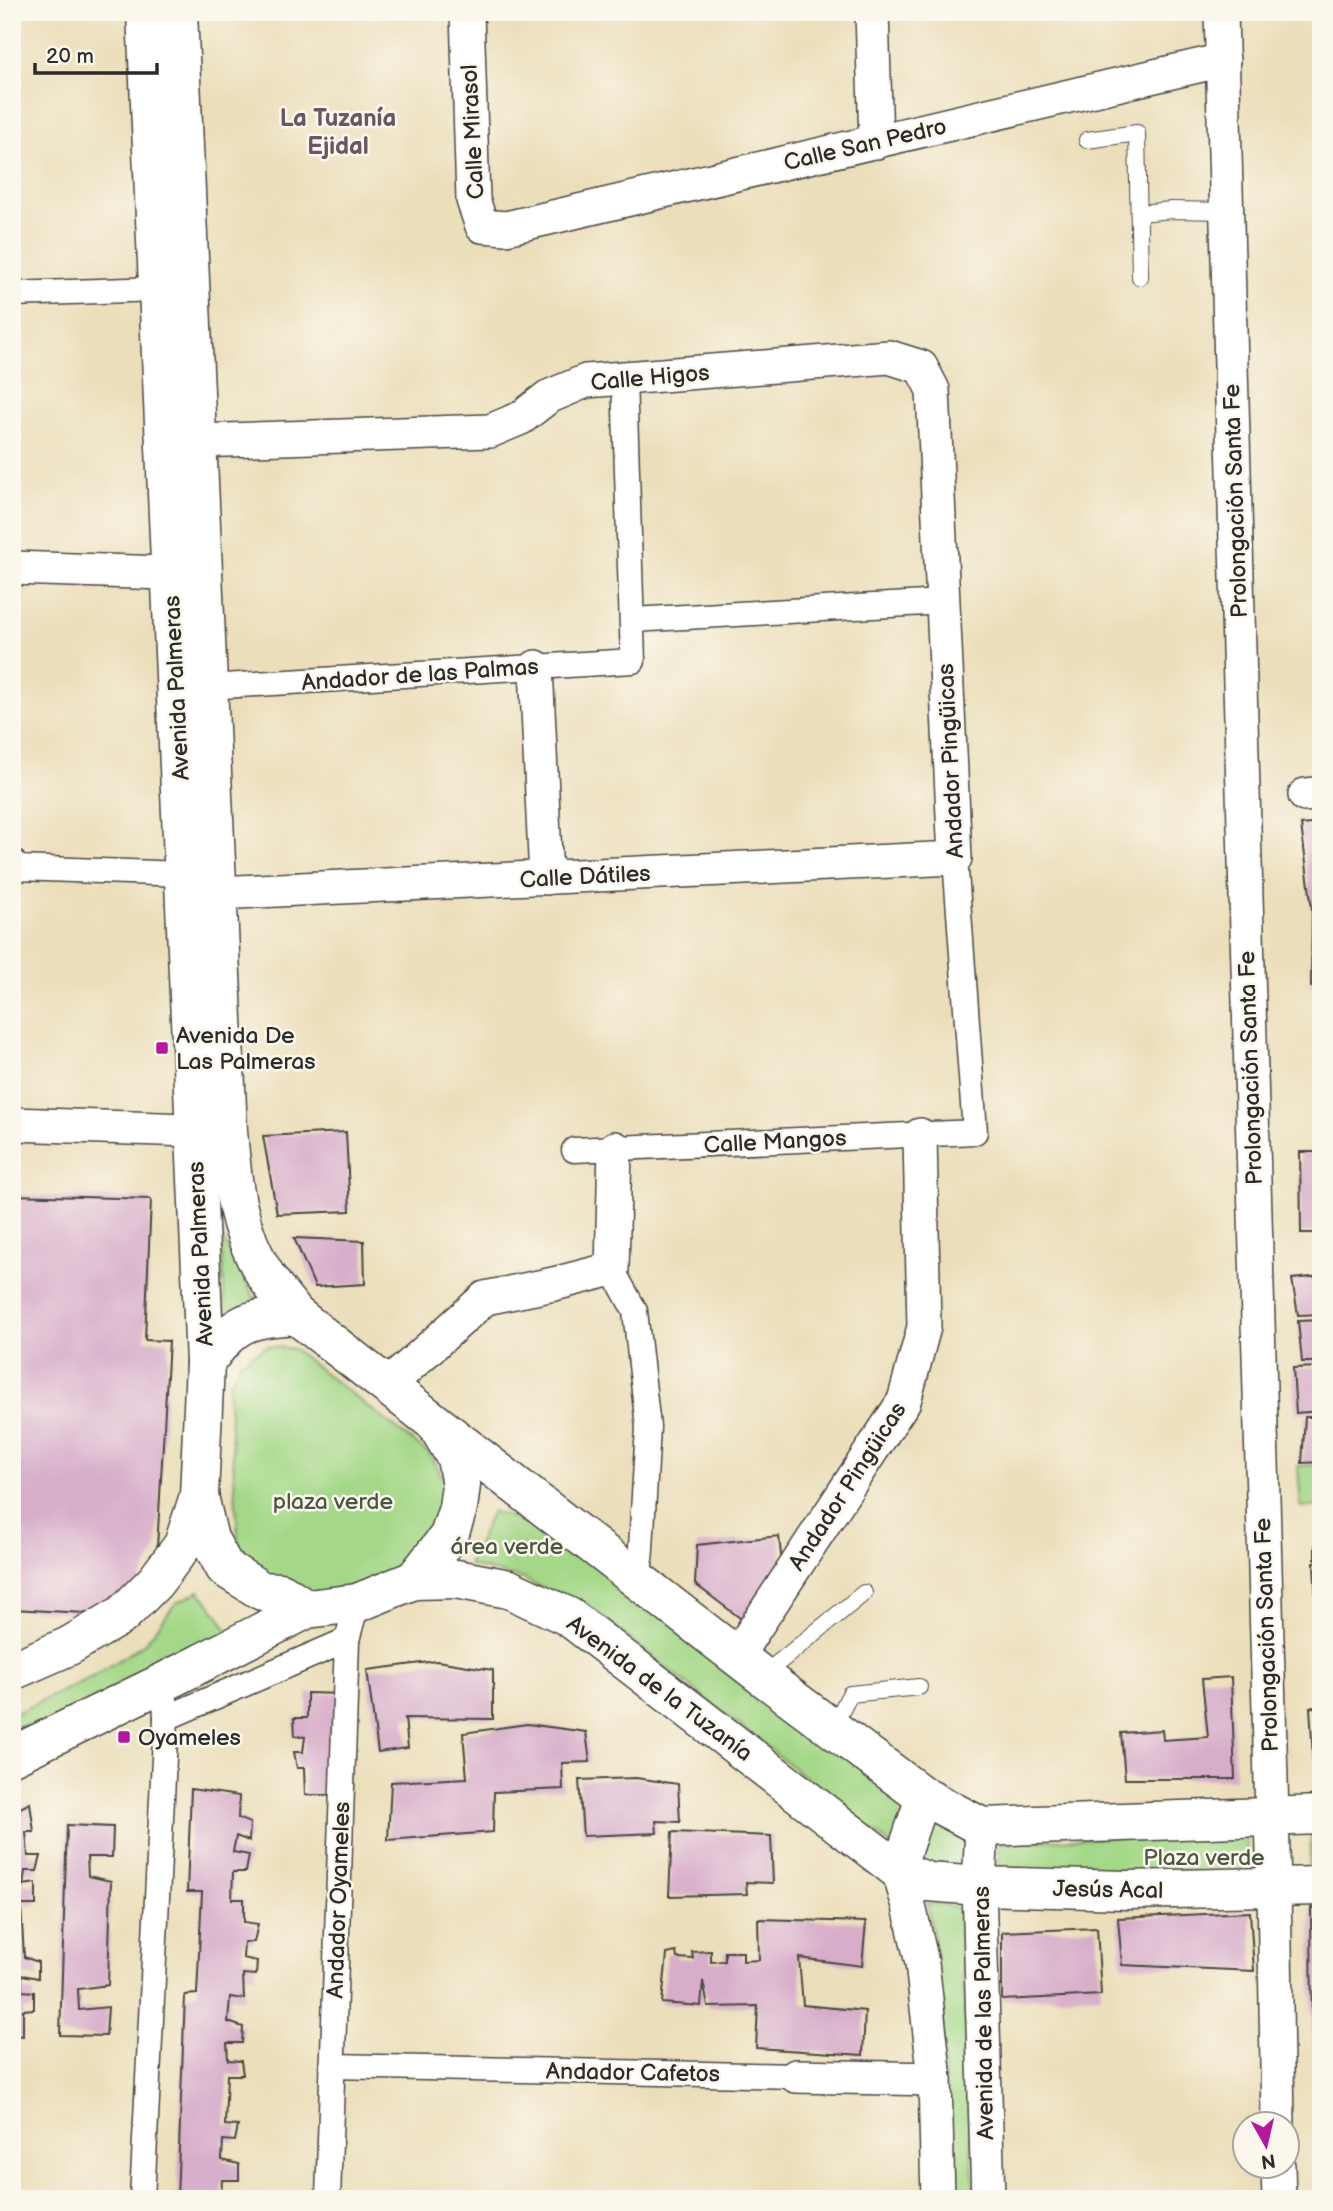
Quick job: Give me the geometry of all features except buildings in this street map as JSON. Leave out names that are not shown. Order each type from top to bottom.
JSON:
[{"type":"street","name":"Avenida Palmeras","points":[[146,12],[158,289],[186,573],[211,1131],[205,1363]]},
{"type":"street","name":"Avenida Palmeras","points":[[178,12],[196,441],[186,573],[206,687],[200,884]]},
{"type":"street","name":"Calle Mirasol","points":[[467,12],[472,200],[482,226],[506,228]]},
{"type":"street","points":[[872,12],[876,142]]},
{"type":"street","name":"Prolongación Santa Fe","points":[[1221,12],[1274,1887],[1278,2110]]},
{"type":"street","name":"Calle San Pedro","points":[[506,228],[1223,60]]},
{"type":"street","points":[[12,294],[158,289]]},
{"type":"street","name":"Calle Higos","points":[[196,441],[490,431],[521,418],[548,397],[586,381],[889,358],[921,367],[933,390]]},
{"type":"street","points":[[624,378],[632,620],[942,602]]},
{"type":"street","name":"Andador Pingüicas","points":[[933,390],[955,858],[975,1132]]},
{"type":"street","points":[[12,568],[186,573]]},
{"type":"street","name":"Andador de las Palmas","points":[[206,687],[633,661],[632,620]]},
{"type":"street","points":[[536,667],[546,878]]},
{"type":"street","name":"Calle Dátiles","points":[[200,884],[546,878],[955,858]]},
{"type":"street","points":[[12,860],[17,868],[200,884]]},
{"type":"street","points":[[12,1124],[211,1131]]},
{"type":"street","name":"Avenida Palmeras","points":[[211,1131],[246,1238],[265,1276],[296,1315]]},
{"type":"street","name":"Calle Mangos","points":[[575,1150],[975,1132]]},
{"type":"street","name":"Andador Pingüicas","points":[[749,1667],[904,1401],[923,1327],[920,1135]]},
{"type":"street","points":[[615,1148],[612,1269],[635,1311],[648,1427],[639,1582]]},
{"type":"street","points":[[387,1387],[485,1298],[612,1269]]},
{"type":"street","points":[[12,1671],[69,1646],[122,1615],[155,1582],[183,1545],[199,1496],[205,1363],[225,1337],[241,1324],[269,1317],[296,1315],[749,1667],[923,1796],[982,1827],[1321,1815]]},
{"type":"street","points":[[414,1580],[449,1536],[458,1508],[461,1486],[456,1458],[437,1426]]},
{"type":"street","points":[[199,1496],[209,1539],[225,1568],[261,1591],[281,1592],[307,1609]]},
{"type":"street","name":"Avenida de la Tuzanía","points":[[12,1756],[165,1700],[307,1609],[357,1603],[414,1580],[456,1579],[509,1589],[569,1617],[898,1870]]},
{"type":"street","name":"Andador Oyameles","points":[[328,2199],[347,1640],[357,1603]]},
{"type":"street","points":[[142,2199],[165,1700],[347,1640]]},
{"type":"street","points":[[923,1796],[898,1870],[922,1963],[935,2079],[938,2199]]},
{"type":"street","name":"Avenida de las Palmeras","points":[[982,1827],[979,1886],[988,2199]]},
{"type":"street","name":"Jesús Acal","points":[[898,1870],[928,1882],[979,1886],[1127,1890],[1321,1886]]},
{"type":"street","name":"Andador Cafetos","points":[[332,2066],[935,2079]]},
{"type":"street","points":[[1278,2180],[1279,2199]]},
{"type":"lane","points":[[1087,140],[1137,133],[1140,277]]},
{"type":"lane","points":[[1139,213],[1172,210],[1227,212]]},
{"type":"lane","points":[[749,1667],[864,1593]]},
{"type":"lane","points":[[833,1728],[850,1694],[919,1687]]},
{"type":"green space","points":[[221,1236],[260,1308],[226,1323]]},
{"type":"green space","name":"plaza verde","points":[[266,1346],[293,1349],[429,1454],[452,1493],[414,1580],[307,1609],[248,1582],[239,1549],[228,1386],[240,1363]]},
{"type":"green space","points":[[1321,1465],[1321,1506],[1301,1507],[1298,1466]]},
{"type":"green space","name":"área verde","points":[[492,1511],[553,1532],[916,1794],[900,1852],[615,1627],[524,1579],[468,1565]]},
{"type":"green space","points":[[199,1591],[231,1636],[12,1740],[12,1715],[96,1675],[145,1643],[176,1603]]},
{"type":"green space","points":[[931,1819],[964,1829],[963,1866],[940,1869],[917,1860]]},
{"type":"green space","name":"Plaza verde","points":[[1246,1830],[1248,1880],[999,1875],[999,1843]]},
{"type":"green space","name":"Plaza verde","points":[[1311,1830],[1321,1830],[1321,1871],[1309,1871]]},
{"type":"green space","points":[[927,1903],[959,1908],[974,2199],[953,2199],[935,1945]]},
{"type":"place","name":"Avenida De Las Palmeras","points":[[162,1048]]},
{"type":"place","name":"Oyameles","points":[[124,1737]]},
{"type":"district","name":"La Tuzanía Ejidal","points":[[338,132]]}]
